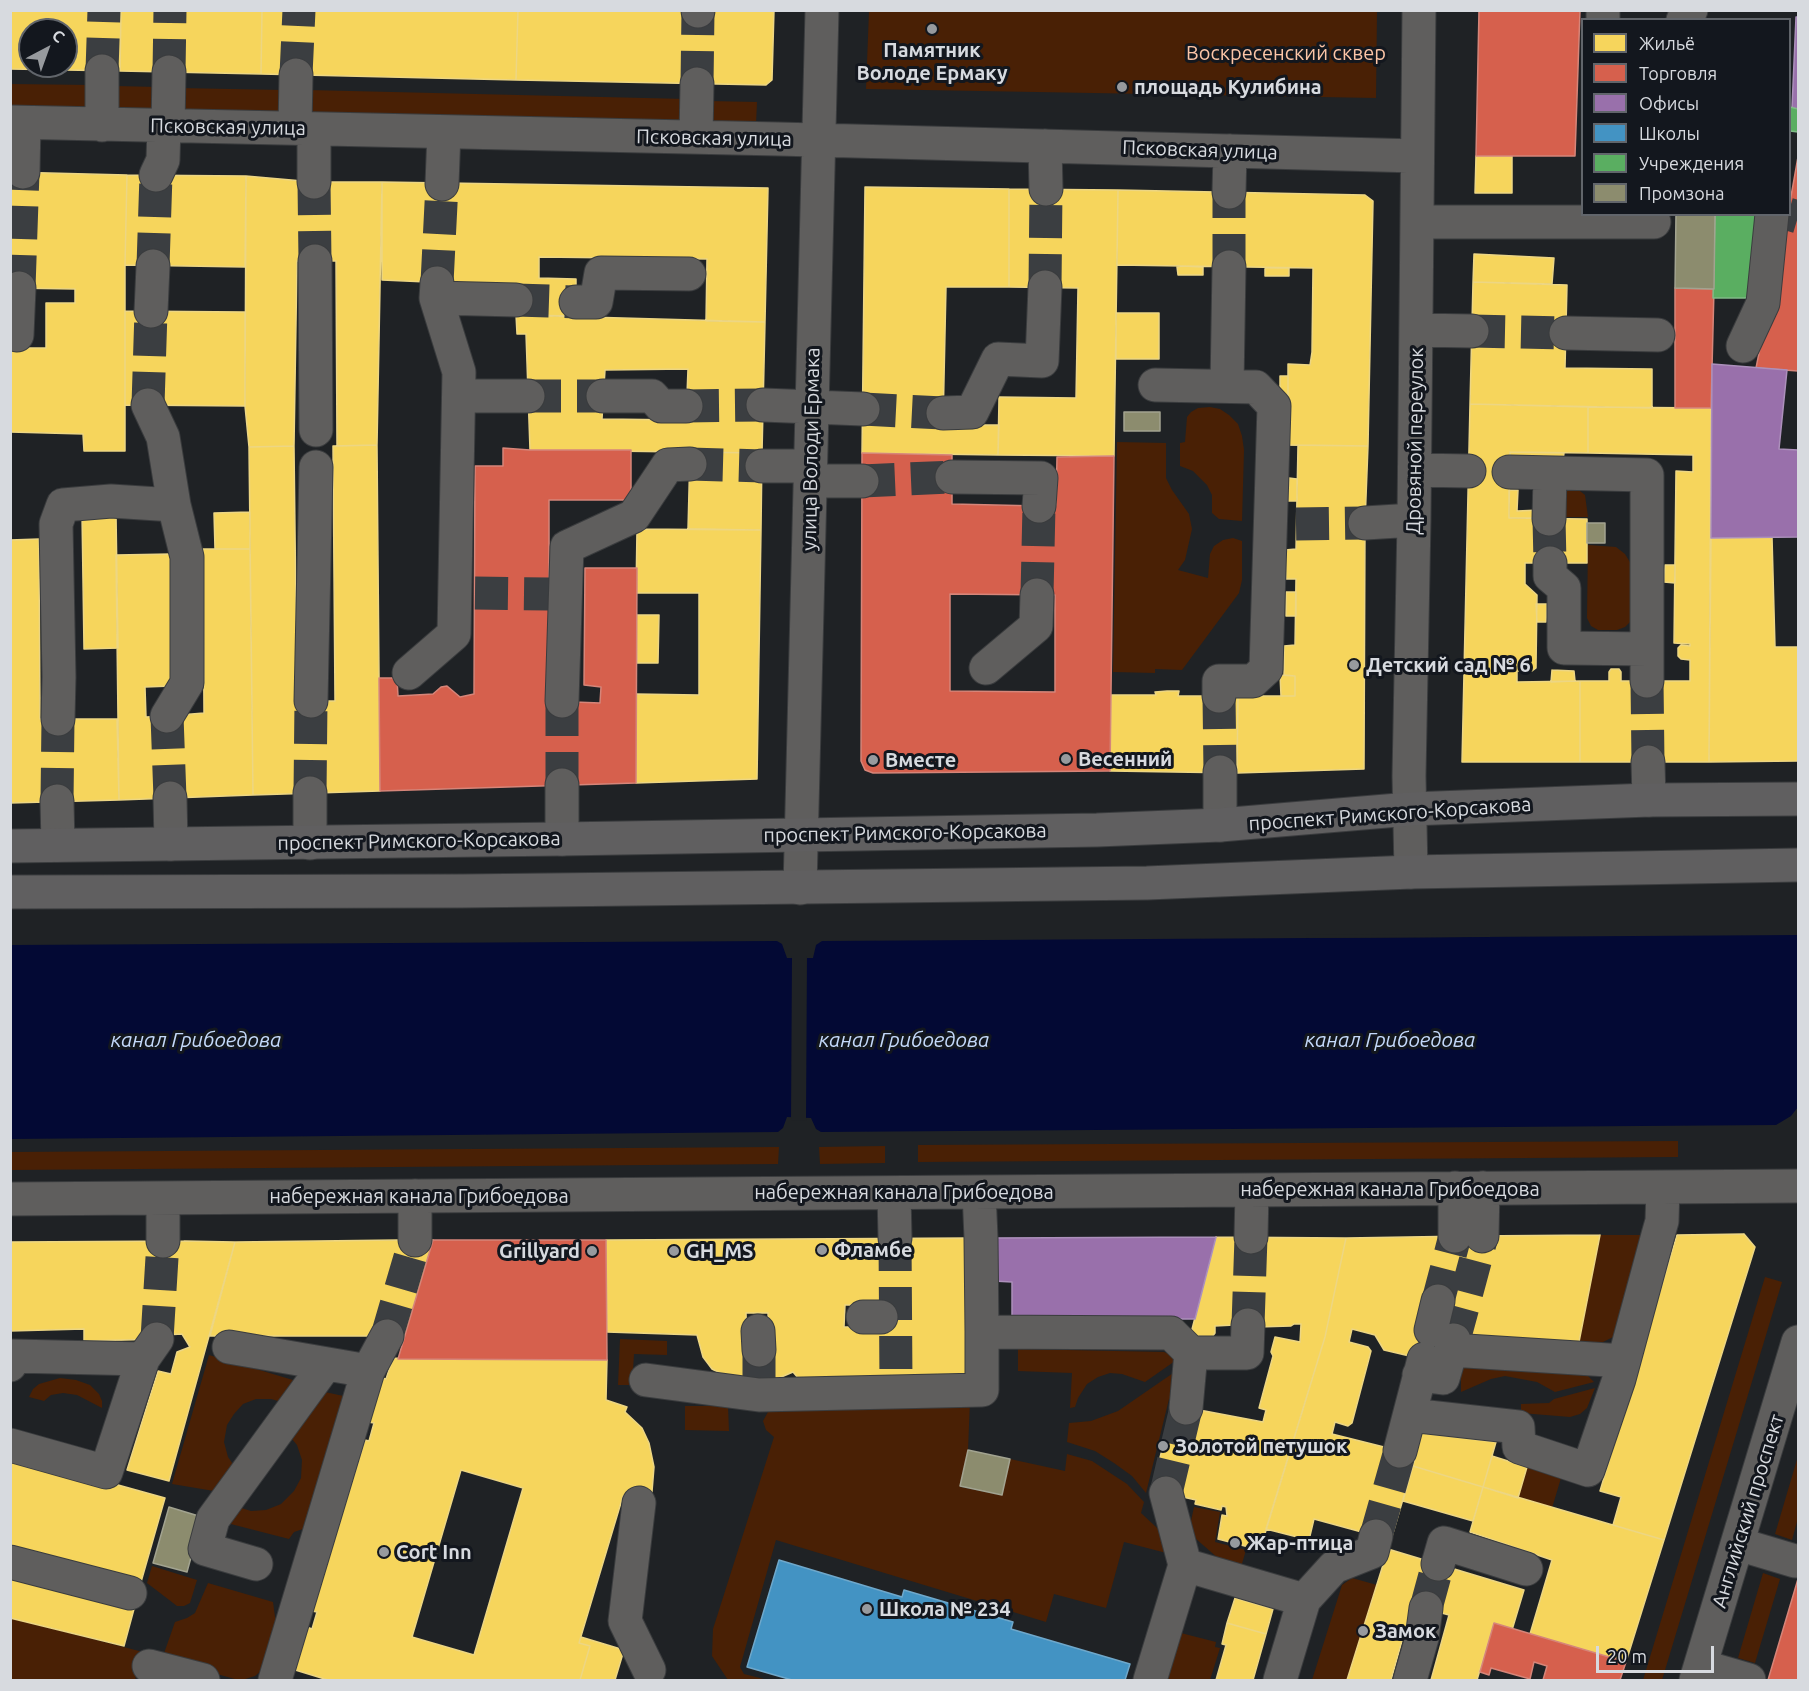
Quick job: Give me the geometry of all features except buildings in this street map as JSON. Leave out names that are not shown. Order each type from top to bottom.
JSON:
[{"type":"main road","name":"проспект Римского-Корсакова","points":[[10,846],[1085,830],[1220,825],[1410,809],[1649,800],[1798,799]]},
{"type":"main road","points":[[10,892],[462,891],[1147,883],[1411,872],[1798,865]]},
{"type":"street","name":"улица Володи Ермака","points":[[800,888],[822,10]]},
{"type":"street","name":"Дровяной переулок","points":[[1411,872],[1419,10]]},
{"type":"street","points":[[102,71],[102,125]]},
{"type":"street","points":[[156,175],[163,160],[169,72]]},
{"type":"street","points":[[296,75],[314,182]]},
{"type":"street","points":[[696,137],[697,84]]},
{"type":"street","name":"Псковская улица","points":[[17,122],[1418,156]]},
{"type":"street","points":[[17,122],[23,172]]},
{"type":"street","points":[[442,184],[444,132]]},
{"type":"street","points":[[1045,146],[1046,189]]},
{"type":"street","points":[[1229,192],[1230,151]]},
{"type":"street","points":[[1743,346],[1763,303],[1772,216]]},
{"type":"street","points":[[1417,222],[1654,222]]},
{"type":"street","points":[[315,261],[316,430]]},
{"type":"street","points":[[151,311],[153,266]]},
{"type":"street","points":[[1227,387],[1229,267]]},
{"type":"street","points":[[576,302],[596,303],[600,273],[689,274]]},
{"type":"street","points":[[943,413],[972,412],[998,359],[1042,361],[1045,287]]},
{"type":"street","points":[[17,335],[19,288]]},
{"type":"street","points":[[409,673],[454,634],[465,593],[459,372],[437,290],[516,300]]},
{"type":"street","points":[[1416,330],[1472,331]]},
{"type":"street","points":[[1566,333],[1658,335]]},
{"type":"street","points":[[1155,386],[1256,387],[1274,406],[1283,524],[1266,669],[1253,681],[1219,681],[1219,696]]},
{"type":"street","points":[[459,396],[528,396]]},
{"type":"street","points":[[603,396],[652,396],[661,406],[686,406]]},
{"type":"street","points":[[148,405],[163,436],[174,505],[187,557],[187,683],[167,716]]},
{"type":"street","points":[[764,405],[863,409]]},
{"type":"street","points":[[562,701],[557,594],[567,547],[634,516],[668,465],[690,464]]},
{"type":"street","points":[[762,466],[862,481]]},
{"type":"street","points":[[311,701],[316,467]]},
{"type":"street","points":[[1415,470],[1469,471]]},
{"type":"street","points":[[1509,472],[1647,475],[1647,681]]},
{"type":"street","points":[[1549,519],[1550,473]]},
{"type":"street","points":[[952,477],[1041,478],[1040,506]]},
{"type":"street","points":[[58,719],[56,524],[63,505],[111,501],[174,505]]},
{"type":"street","points":[[1365,523],[1414,520]]},
{"type":"street","points":[[1550,562],[1550,576],[1564,588],[1564,648],[1647,649]]},
{"type":"street","points":[[986,668],[1036,626],[1037,595]]},
{"type":"street","points":[[1648,762],[1649,800]]},
{"type":"street","points":[[1220,772],[1220,825]]},
{"type":"street","points":[[562,785],[562,839]]},
{"type":"street","points":[[310,793],[310,843]]},
{"type":"street","points":[[170,798],[171,844]]},
{"type":"street","points":[[57,801],[58,845]]},
{"type":"street","name":"набережная канала Грибоедова","points":[[10,1199],[1798,1186]]},
{"type":"street","points":[[1410,1415],[1518,1427],[1519,1447],[1588,1470],[1624,1361],[1662,1221],[1663,1187]]},
{"type":"street","points":[[1469,1188],[1469,1236]]},
{"type":"street","points":[[1251,1237],[1252,1190]]},
{"type":"street","points":[[894,1192],[895,1238]]},
{"type":"street","points":[[646,1380],[759,1364],[896,1387],[982,1390],[979,1192]]},
{"type":"street","points":[[415,1196],[415,1240]]},
{"type":"street","points":[[163,1198],[164,1241]]},
{"type":"street","points":[[982,1332],[1171,1333],[1191,1353],[1247,1353],[1248,1324]]},
{"type":"street","points":[[275,1680],[368,1371],[387,1336]]},
{"type":"street","name":"Английский проспект","points":[[1698,1673],[1798,1342]]},
{"type":"street","points":[[1400,1451],[1410,1415],[1436,1343],[1624,1361]]},
{"type":"street","points":[[229,1347],[368,1371]]},
{"type":"street","points":[[10,1365],[13,1356],[150,1349],[106,1472],[10,1445]]},
{"type":"street","points":[[1186,1408],[1191,1353]]},
{"type":"street","points":[[256,1564],[205,1549],[213,1519],[326,1364]]},
{"type":"street","points":[[1150,1680],[1185,1565],[1166,1493]]},
{"type":"street","points":[[639,1503],[625,1621],[649,1670]]},
{"type":"street","points":[[1280,1680],[1304,1600],[1334,1567],[1372,1552],[1376,1536]]},
{"type":"street","points":[[1438,1564],[1444,1543],[1526,1569]]},
{"type":"street","points":[[1738,1545],[1795,1561]]},
{"type":"street","points":[[10,1562],[130,1593]]},
{"type":"street","points":[[1185,1565],[1304,1600]]},
{"type":"street","points":[[1410,1680],[1422,1638],[1426,1608]]},
{"type":"street","points":[[149,1666],[203,1680]]},
{"type":"street","points":[[1698,1673],[1749,1680]]},
{"type":"green space","name":"Воскресенский сквер","points":[[869,11],[1377,11],[1376,98],[866,89]]},
{"type":"green space","points":[[11,84],[93,85],[92,110],[11,108]]},
{"type":"green space","points":[[115,86],[158,87],[158,112],[114,111]]},
{"type":"green space","points":[[178,88],[283,90],[283,114],[177,111]]},
{"type":"green space","points":[[308,90],[687,99],[687,123],[307,114]]},
{"type":"green space","points":[[708,101],[757,102],[756,124],[708,122]]},
{"type":"green space","points":[[1198,408],[1220,409],[1229,415],[1238,424],[1242,436],[1244,450],[1242,521],[1219,519],[1212,513],[1212,495],[1207,485],[1193,471],[1180,466],[1180,443],[1185,442],[1187,417]]},
{"type":"green space","points":[[1117,442],[1166,443],[1166,478],[1189,514],[1192,529],[1185,560],[1178,570],[1208,578],[1210,554],[1214,546],[1223,540],[1233,538],[1242,541],[1242,580],[1239,593],[1182,670],[1155,669],[1155,673],[1113,672]]},
{"type":"green space","points":[[1580,491],[1585,495],[1588,517],[1559,517],[1562,493]]},
{"type":"green space","points":[[1588,545],[1616,547],[1625,554],[1631,564],[1631,621],[1625,627],[1617,630],[1598,630],[1591,626],[1587,618]]},
{"type":"green space","points":[[1678,1141],[1678,1157],[918,1162],[918,1145]]},
{"type":"green space","points":[[885,1146],[885,1163],[820,1164],[819,1147]]},
{"type":"green space","points":[[779,1147],[778,1164],[10,1170],[11,1152]]},
{"type":"green space","points":[[1600,1235],[1641,1235],[1621,1324],[1613,1337],[1601,1343],[1578,1347]]},
{"type":"green space","points":[[1765,1277],[1782,1282],[1662,1680],[1643,1680]]},
{"type":"green space","points":[[620,1339],[667,1341],[667,1355],[634,1354],[632,1385],[618,1385]]},
{"type":"green space","points":[[1018,1349],[1164,1352],[1171,1355],[1175,1361],[1145,1382],[1122,1374],[1110,1373],[1098,1377],[1087,1384],[1075,1407],[1070,1408],[1072,1373],[1018,1371]]},
{"type":"green space","points":[[209,1355],[293,1380],[295,1390],[285,1403],[271,1399],[256,1399],[243,1404],[234,1414],[227,1425],[224,1442],[228,1457],[237,1470],[220,1492],[172,1484]]},
{"type":"green space","points":[[1469,1363],[1585,1373],[1594,1382],[1555,1392],[1537,1382],[1505,1376],[1491,1379],[1461,1392],[1461,1368]]},
{"type":"green space","points":[[1179,1369],[1174,1399],[1169,1399],[1146,1493],[1132,1476],[1114,1463],[1095,1451],[1067,1442],[1069,1423],[1091,1421],[1118,1411]]},
{"type":"green space","points":[[60,1378],[90,1385],[99,1394],[102,1408],[77,1395],[63,1393],[51,1395],[44,1401],[29,1397],[39,1384]]},
{"type":"green space","points":[[1595,1388],[1587,1408],[1580,1414],[1570,1417],[1521,1413],[1521,1404],[1549,1403],[1554,1399]]},
{"type":"green space","points":[[325,1392],[348,1397],[309,1527],[294,1532],[289,1539],[223,1522],[235,1506],[251,1511],[266,1510],[281,1504],[294,1491],[301,1478],[302,1460],[297,1445],[287,1433]]},
{"type":"green space","points":[[970,1401],[968,1450],[960,1487],[1001,1495],[1010,1459],[1065,1471],[1067,1454],[1092,1461],[1127,1484],[1144,1502],[1141,1513],[1170,1540],[1174,1555],[1124,1542],[1106,1608],[1054,1594],[1046,1622],[776,1540],[740,1667],[744,1674],[768,1680],[728,1680],[712,1656],[713,1629],[774,1437],[766,1430],[763,1421],[768,1412],[777,1408]]},
{"type":"green space","points":[[685,1406],[728,1406],[729,1431],[685,1430]]},
{"type":"green space","points":[[1798,1456],[1798,1518],[1792,1540],[1775,1534]]},
{"type":"green space","points":[[1527,1467],[1561,1478],[1552,1508],[1518,1498]]},
{"type":"green space","points":[[1194,1507],[1220,1512],[1215,1542],[1246,1550],[1241,1567],[1219,1559],[1195,1538],[1191,1521]]},
{"type":"green space","points":[[152,1566],[197,1580],[190,1603],[177,1606],[147,1583]]},
{"type":"green space","points":[[1763,1573],[1780,1579],[1755,1663],[1738,1658]]},
{"type":"green space","points":[[1352,1578],[1377,1585],[1347,1680],[1312,1680],[1342,1585]]},
{"type":"green space","points":[[208,1583],[273,1602],[275,1617],[279,1624],[261,1671],[255,1676],[235,1679],[162,1659],[175,1622],[195,1613]]},
{"type":"green space","points":[[10,1618],[143,1652],[135,1680],[11,1680]]},
{"type":"green space","points":[[1181,1633],[1216,1642],[1215,1647],[1220,1648],[1210,1680],[1167,1680]]},
{"type":"water","name":"канал Грибоедова","points":[[1798,935],[1798,1107],[1791,1116],[1776,1125],[821,1132],[816,1129],[811,1118],[787,1117],[783,1128],[778,1132],[11,1139],[10,945],[777,941],[782,944],[787,958],[813,958],[816,945],[822,941]]},
{"type":"pier","points":[[1490,934],[1490,937],[1305,938],[1305,935]]},
{"type":"pier","points":[[792,955],[807,955],[806,1121],[791,1120]]},
{"type":"tunnel","points":[[102,71],[104,10]]},
{"type":"tunnel","points":[[169,72],[170,10]]},
{"type":"tunnel","points":[[296,75],[299,10]]},
{"type":"tunnel","points":[[697,84],[698,11]]},
{"type":"tunnel","points":[[19,288],[23,172]]},
{"type":"tunnel","points":[[153,266],[156,175]]},
{"type":"tunnel","points":[[314,182],[315,261]]},
{"type":"tunnel","points":[[437,283],[442,184]]},
{"type":"tunnel","points":[[1045,287],[1046,189]]},
{"type":"tunnel","points":[[1229,192],[1229,267]]},
{"type":"tunnel","points":[[1791,215],[1798,217]]},
{"type":"tunnel","points":[[516,300],[576,302]]},
{"type":"tunnel","points":[[148,405],[151,311]]},
{"type":"tunnel","points":[[1472,331],[1566,333]]},
{"type":"tunnel","points":[[528,396],[603,396]]},
{"type":"tunnel","points":[[686,406],[763,405]]},
{"type":"tunnel","points":[[863,409],[943,413]]},
{"type":"tunnel","points":[[690,464],[762,466]]},
{"type":"tunnel","points":[[862,481],[952,477]]},
{"type":"tunnel","points":[[1037,595],[1039,506]]},
{"type":"tunnel","points":[[1549,519],[1550,563]]},
{"type":"tunnel","points":[[1296,524],[1365,523]]},
{"type":"tunnel","points":[[475,593],[549,594]]},
{"type":"tunnel","points":[[1647,681],[1648,762]]},
{"type":"tunnel","points":[[1219,696],[1220,772]]},
{"type":"tunnel","points":[[310,793],[311,701]]},
{"type":"tunnel","points":[[562,701],[562,785]]},
{"type":"tunnel","points":[[167,716],[170,798]]},
{"type":"tunnel","points":[[57,801],[58,719]]},
{"type":"tunnel","points":[[1438,1301],[1455,1236]]},
{"type":"tunnel","points":[[1454,1340],[1482,1236]]},
{"type":"tunnel","points":[[1248,1325],[1251,1237]]},
{"type":"tunnel","points":[[895,1238],[896,1383]]},
{"type":"tunnel","points":[[387,1336],[415,1240]]},
{"type":"tunnel","points":[[157,1339],[163,1241]]},
{"type":"tunnel","points":[[759,1350],[759,1381]]},
{"type":"tunnel","points":[[1166,1493],[1186,1408]]},
{"type":"tunnel","points":[[1376,1536],[1400,1451]]},
{"type":"tunnel","points":[[1426,1608],[1438,1564]]},
{"type":"place","name":"Памятник Володе Ермаку","points":[[932,29]]},
{"type":"place","name":"площадь Кулибина","points":[[1122,87]]},
{"type":"place","name":"Детский сад № 6","points":[[1354,665]]},
{"type":"place","name":"Весенний","points":[[1066,759]]},
{"type":"place","name":"Вместе","points":[[873,760]]},
{"type":"place","name":"Фламбе","points":[[822,1250]]},
{"type":"place","name":"Grillyard","points":[[592,1251]]},
{"type":"place","name":"GH_MS","points":[[674,1251]]},
{"type":"place","name":"Золотой петушок","points":[[1163,1446]]},
{"type":"place","name":"Жар-птица","points":[[1235,1543]]},
{"type":"place","name":"Cort Inn","points":[[384,1552]]},
{"type":"place","name":"Школа № 234","points":[[867,1609]]},
{"type":"place","name":"Замок","points":[[1363,1631]]}]
